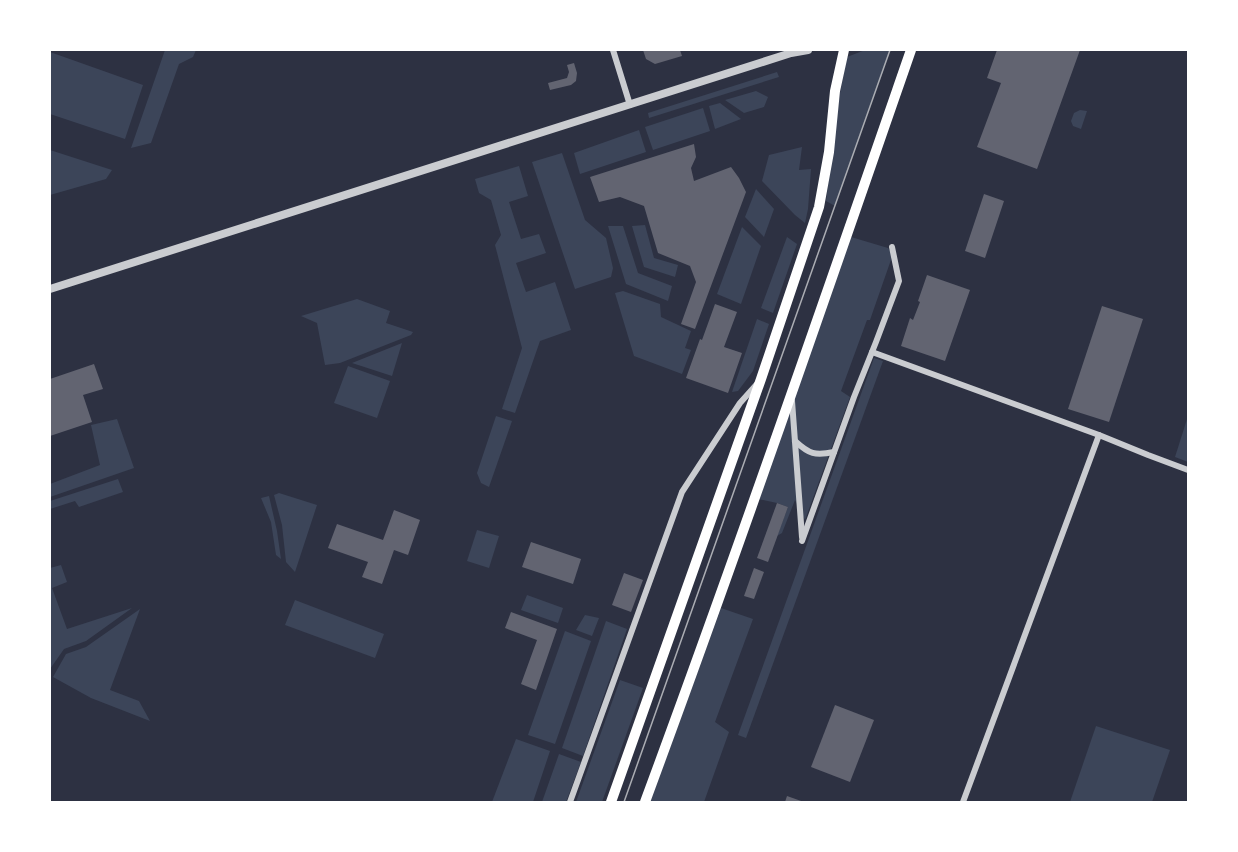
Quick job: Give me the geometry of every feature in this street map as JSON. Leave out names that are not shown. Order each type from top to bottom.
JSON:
[{"type":"main road","points":[[611,802],[761,379],[819,207],[829,152],[835,91],[844,50]]},
{"type":"main road","points":[[645,802],[792,393],[911,50]]},
{"type":"street","points":[[613,50],[630,105]]},
{"type":"street","points":[[50,289],[791,53],[808,50]]},
{"type":"street","points":[[792,393],[802,541],[899,281],[892,247]]},
{"type":"street","points":[[872,352],[1188,470]]},
{"type":"street","points":[[570,802],[682,492],[740,403],[761,379]]},
{"type":"street","points":[[963,802],[1099,435]]},
{"type":"street","points":[[795,441],[807,452],[821,455],[834,452]]},
{"type":"shaded area","points":[[165,50],[196,50],[193,57],[179,64],[151,143],[131,148]]},
{"type":"shaded area","points":[[865,50],[890,50],[835,206],[826,201],[840,93],[847,57]]},
{"type":"shaded area","points":[[50,52],[143,85],[125,139],[50,114]]},
{"type":"shaded area","points":[[777,72],[779,77],[649,118],[648,113]]},
{"type":"shaded area","points":[[756,91],[768,97],[764,107],[744,113],[725,100]]},
{"type":"shaded area","points":[[720,103],[741,119],[715,129],[709,106]]},
{"type":"shaded area","points":[[703,108],[710,131],[653,150],[645,127]]},
{"type":"shaded area","points":[[1080,110],[1087,111],[1081,129],[1073,126],[1071,121],[1074,113]]},
{"type":"shaded area","points":[[639,130],[646,152],[580,174],[574,153]]},
{"type":"shaded area","points":[[802,147],[799,170],[811,169],[805,223],[762,181],[769,155]]},
{"type":"shaded area","points":[[50,150],[112,170],[106,179],[50,195]]},
{"type":"shaded area","points":[[562,153],[585,220],[606,238],[613,268],[611,277],[575,289],[532,162]]},
{"type":"shaded area","points":[[519,166],[528,196],[509,202],[521,239],[539,234],[546,253],[516,263],[526,292],[555,282],[571,330],[540,341],[515,413],[502,409],[522,348],[495,245],[501,235],[491,200],[479,193],[475,179]]},
{"type":"shaded area","points":[[756,189],[774,209],[764,237],[745,217]]},
{"type":"shaded area","points":[[645,225],[654,258],[678,265],[675,277],[644,267],[632,226]]},
{"type":"shaded area","points":[[608,226],[623,226],[638,273],[672,286],[668,301],[626,284]]},
{"type":"shaded area","points":[[742,227],[761,246],[741,304],[717,294]]},
{"type":"shaded area","points":[[787,237],[797,244],[773,313],[761,308]]},
{"type":"shaded area","points":[[851,237],[888,248],[893,254],[870,320],[867,320],[841,391],[850,397],[805,520],[795,500],[782,533],[777,536],[788,507],[758,499]]},
{"type":"shaded area","points":[[623,291],[660,304],[661,317],[691,331],[685,348],[691,350],[682,374],[634,356],[615,293]]},
{"type":"shaded area","points":[[357,299],[390,311],[386,323],[413,332],[411,335],[340,363],[325,365],[317,323],[301,316]]},
{"type":"shaded area","points":[[757,319],[769,324],[753,371],[738,391],[732,392]]},
{"type":"shaded area","points":[[402,343],[392,376],[352,363]]},
{"type":"shaded area","points":[[874,358],[883,361],[746,738],[738,735]]},
{"type":"shaded area","points":[[348,366],[390,381],[377,418],[334,403]]},
{"type":"shaded area","points":[[496,416],[512,421],[489,487],[481,483],[477,473]]},
{"type":"shaded area","points":[[1188,416],[1188,462],[1175,457]]},
{"type":"shaded area","points":[[117,419],[134,468],[50,497],[50,484],[100,465],[91,425]]},
{"type":"shaded area","points":[[118,479],[123,492],[79,507],[75,501],[50,509],[50,501]]},
{"type":"shaded area","points":[[279,493],[317,505],[295,572],[286,562],[282,525],[274,495]]},
{"type":"shaded area","points":[[269,496],[281,559],[276,555],[271,522],[261,498]]},
{"type":"shaded area","points":[[477,530],[499,536],[489,568],[467,561]]},
{"type":"shaded area","points":[[61,565],[67,582],[52,588],[67,629],[132,608],[86,641],[64,649],[50,669],[50,568]]},
{"type":"shaded area","points":[[527,595],[563,608],[558,623],[521,610]]},
{"type":"shaded area","points":[[295,600],[384,634],[375,658],[285,625]]},
{"type":"shaded area","points":[[721,608],[753,619],[715,722],[729,732],[704,802],[650,802]]},
{"type":"shaded area","points":[[140,609],[110,690],[139,701],[150,721],[91,698],[53,677],[66,654],[86,647]]},
{"type":"shaded area","points":[[585,615],[599,618],[592,636],[576,630]]},
{"type":"shaded area","points":[[606,621],[627,629],[583,756],[562,748]]},
{"type":"shaded area","points":[[565,631],[591,641],[555,744],[528,735]]},
{"type":"shaded area","points":[[620,680],[643,688],[602,802],[576,802]]},
{"type":"shaded area","points":[[1096,726],[1170,750],[1152,802],[1070,802]]},
{"type":"shaded area","points":[[516,739],[550,751],[533,802],[492,802]]},
{"type":"shaded area","points":[[559,754],[581,762],[566,802],[542,802]]},
{"type":"building","points":[[643,50],[680,50],[682,56],[655,64],[646,59]]},
{"type":"building","points":[[997,50],[1080,50],[1037,169],[977,147],[1001,83],[987,78]]},
{"type":"building","points":[[574,63],[577,73],[576,81],[571,85],[550,90],[548,83],[567,78],[569,72],[567,65]]},
{"type":"building","points":[[694,144],[696,157],[691,168],[694,181],[731,167],[746,192],[695,329],[681,324],[696,282],[690,266],[658,253],[644,206],[620,197],[599,202],[590,177]]},
{"type":"building","points":[[984,194],[1004,201],[985,258],[965,251]]},
{"type":"building","points":[[927,275],[970,290],[945,361],[901,346],[910,318],[913,320],[920,302],[918,301]]},
{"type":"building","points":[[715,304],[737,312],[724,347],[742,353],[728,393],[686,378]]},
{"type":"building","points":[[1102,306],[1143,319],[1109,422],[1068,409]]},
{"type":"building","points":[[94,364],[103,389],[83,395],[92,422],[50,436],[50,379]]},
{"type":"building","points":[[777,503],[788,507],[768,562],[757,558]]},
{"type":"building","points":[[394,510],[420,520],[408,555],[394,550],[382,584],[362,577],[368,562],[328,548],[337,524],[383,540]]},
{"type":"building","points":[[531,542],[581,559],[573,584],[522,567]]},
{"type":"building","points":[[754,568],[764,572],[754,599],[744,596]]},
{"type":"building","points":[[624,573],[643,580],[631,612],[612,605]]},
{"type":"building","points":[[511,612],[557,629],[536,690],[521,684],[537,640],[505,628]]},
{"type":"building","points":[[835,705],[874,720],[850,782],[811,767]]},
{"type":"building","points":[[787,796],[804,802],[785,802]]},
{"type":"tram line","points":[[624,802],[890,50]]}]
